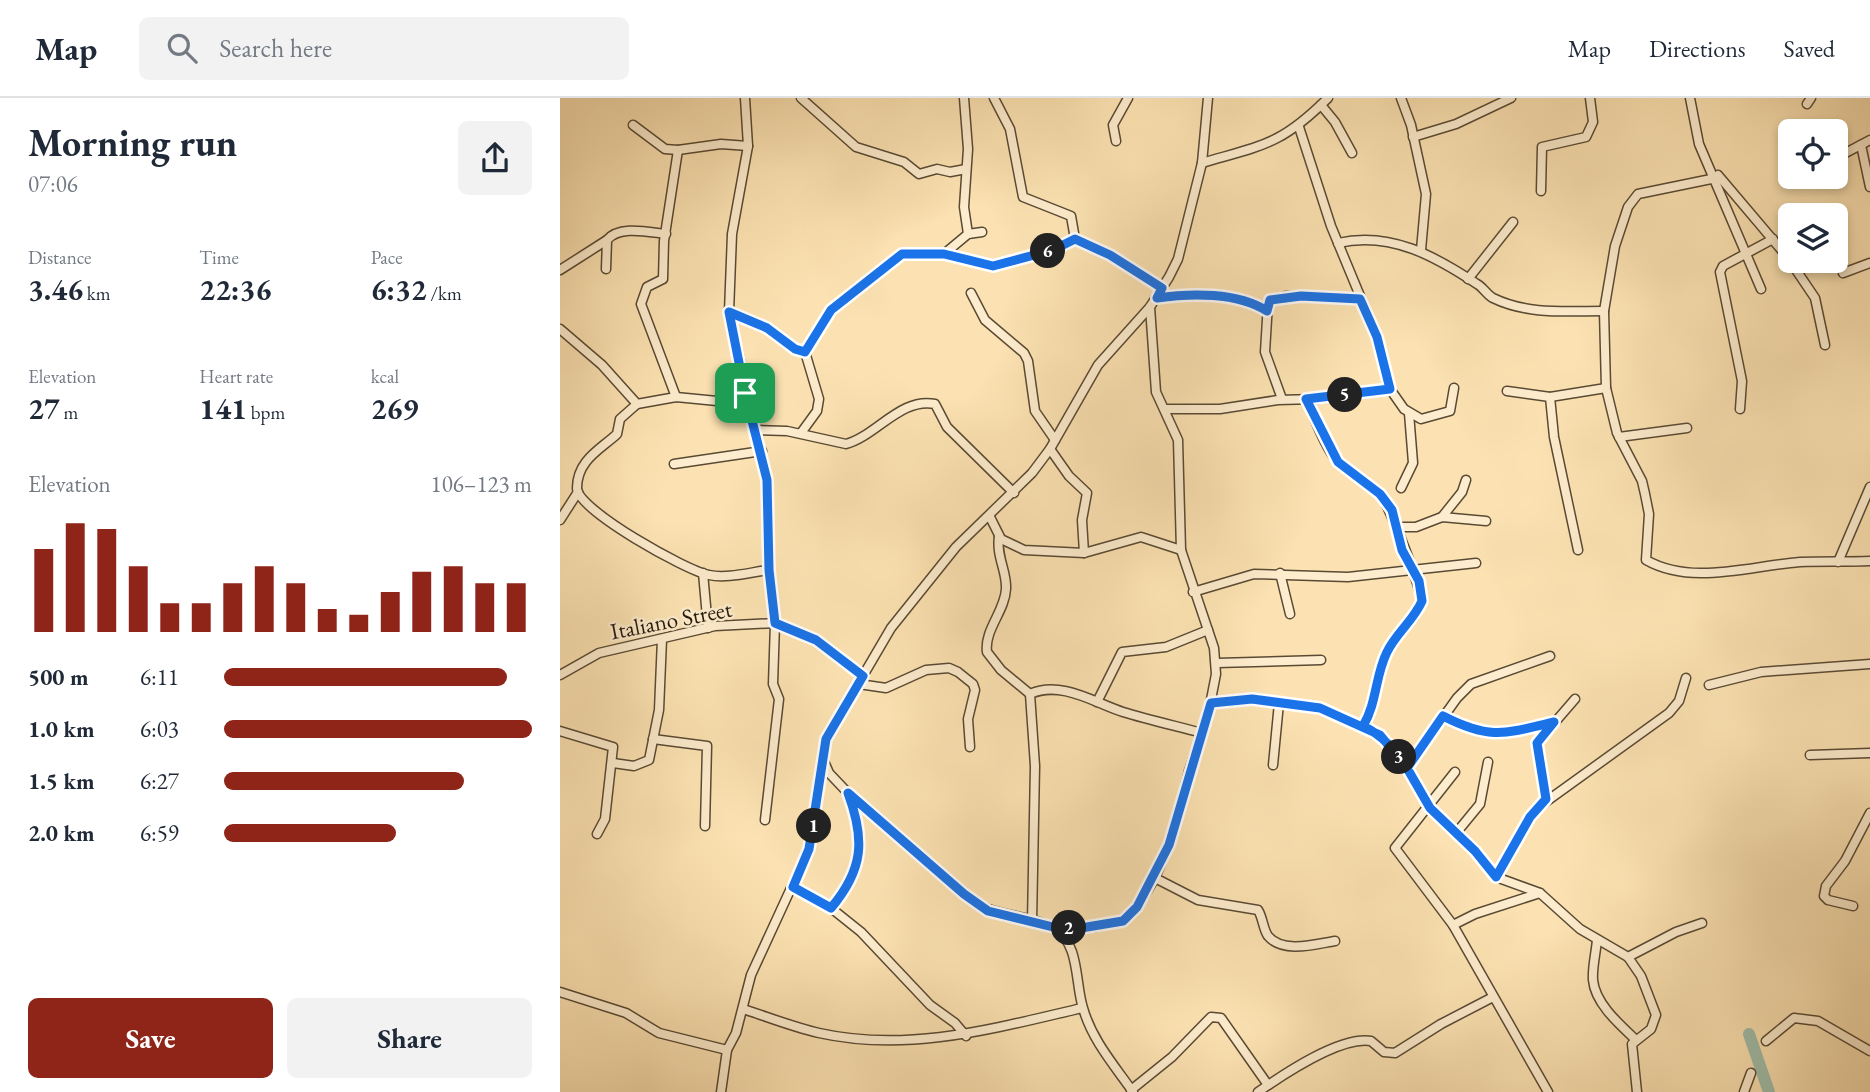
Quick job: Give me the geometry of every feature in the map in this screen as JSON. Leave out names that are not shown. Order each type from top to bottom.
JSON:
[{"type":"street","points":[[745,98],[748,146],[732,234],[729,312],[745,393],[762,451],[769,497],[769,570],[775,623],[774,684],[779,699],[765,820]]},
{"type":"street","points":[[801,98],[864,151],[899,160],[919,174],[937,169],[950,172],[967,169]]},
{"type":"street","points":[[964,98],[967,169],[963,199],[968,234]]},
{"type":"street","points":[[994,98],[1010,130],[1023,197],[1072,216],[1075,239]]},
{"type":"street","points":[[1116,141],[1113,125],[1128,98]]},
{"type":"street","points":[[721,1092],[727,1050],[743,1009],[760,951],[809,849],[822,753],[832,727],[891,628],[956,547],[1014,493],[1050,449],[1098,365],[1157,298],[1178,259],[1202,163],[1208,98]]},
{"type":"street","points":[[1202,163],[1268,145],[1299,127],[1328,98]]},
{"type":"street","points":[[1401,98],[1426,194],[1421,250]]},
{"type":"street","points":[[1413,137],[1456,124],[1511,98]]},
{"type":"street","points":[[1541,191],[1542,148],[1586,137],[1593,122],[1590,98]]},
{"type":"street","points":[[1689,98],[1695,131],[1761,289]]},
{"type":"street","points":[[1321,105],[1352,153]]},
{"type":"street","points":[[633,125],[659,145],[678,150],[721,144],[748,146]]},
{"type":"street","points":[[1299,127],[1338,243],[1377,337],[1390,389],[1409,413],[1421,419],[1447,414],[1454,388]]},
{"type":"street","points":[[1848,152],[1870,140]]},
{"type":"street","points":[[1861,145],[1870,187]]},
{"type":"street","points":[[676,397],[641,304],[647,287],[663,279],[666,234],[678,150]]},
{"type":"street","points":[[1711,168],[1778,245]]},
{"type":"street","points":[[1716,178],[1639,194],[1632,200],[1615,246],[1604,311],[1606,388],[1619,437],[1642,481],[1649,514],[1646,560],[1668,570],[1693,573],[1803,562],[1870,561]]},
{"type":"street","points":[[1468,279],[1513,222]]},
{"type":"street","points":[[560,270],[620,232],[666,234]]},
{"type":"street","points":[[944,254],[968,234],[982,232]]},
{"type":"street","points":[[1338,243],[1374,238],[1421,250],[1480,285],[1490,297],[1534,311],[1604,311]]},
{"type":"street","points":[[801,433],[817,411],[819,399],[805,352],[831,310],[894,260],[910,252],[944,254],[999,265],[1053,250],[1075,239]]},
{"type":"street","points":[[1075,239],[1110,255],[1162,288]]},
{"type":"street","points":[[1740,409],[1742,381],[1720,275],[1723,266],[1773,239]]},
{"type":"street","points":[[606,269],[607,240]]},
{"type":"street","points":[[1848,271],[1870,263]]},
{"type":"street","points":[[1798,273],[1815,298],[1825,345]]},
{"type":"street","points":[[971,293],[985,320],[1024,353],[1028,361],[1035,411],[1055,440]]},
{"type":"street","points":[[1157,298],[1177,294],[1235,299],[1250,302],[1267,311]]},
{"type":"street","points":[[1283,400],[1265,352],[1270,300],[1286,296],[1360,299]]},
{"type":"street","points":[[822,753],[830,773],[848,793],[978,905],[1053,927],[1096,927],[1123,921],[1137,907],[1154,878],[1173,835],[1211,703],[1217,663],[1181,550],[1178,440],[1156,392],[1150,307]]},
{"type":"street","points":[[729,312],[767,328],[795,349],[805,352]]},
{"type":"street","points":[[560,329],[603,365],[637,404]]},
{"type":"street","points":[[1507,391],[1550,397],[1606,388]]},
{"type":"street","points":[[1165,409],[1220,409],[1390,389]]},
{"type":"street","points":[[745,393],[706,402],[676,397],[637,404],[620,419],[617,434],[589,455],[577,485],[578,492],[622,533],[703,573],[710,576],[769,570]]},
{"type":"street","points":[[1550,397],[1554,437],[1578,550]]},
{"type":"street","points":[[1306,399],[1331,453],[1338,462],[1380,494],[1392,510],[1412,570],[1419,581],[1422,601],[1388,650],[1378,677],[1372,708],[1363,726]]},
{"type":"street","points":[[756,430],[801,433],[846,444],[905,410],[923,404],[934,404],[947,427],[1014,493]]},
{"type":"street","points":[[1401,488],[1413,463],[1409,413]]},
{"type":"street","points":[[1619,437],[1687,428]]},
{"type":"street","points":[[1050,449],[1069,476],[1087,493],[1082,520],[1084,553]]},
{"type":"street","points":[[674,464],[762,451]]},
{"type":"street","points":[[1443,517],[1462,492],[1466,480]]},
{"type":"street","points":[[1838,562],[1870,487]]},
{"type":"street","points":[[560,520],[578,492]]},
{"type":"street","points":[[990,517],[999,536],[1015,548],[1084,553],[1141,537],[1181,550]]},
{"type":"street","points":[[1397,527],[1416,527],[1443,517],[1486,521]]},
{"type":"street","points":[[999,536],[997,550],[1006,587],[988,639],[987,652],[1001,670],[1030,694],[1035,766],[1032,922]]},
{"type":"street","points":[[1193,592],[1254,574],[1280,573],[1333,578],[1476,563]]},
{"type":"street","points":[[703,573],[708,628]]},
{"type":"street","points":[[1280,573],[1290,614]]},
{"type":"street","name":"Italiano Street","points":[[560,675],[595,655],[708,628],[775,623],[816,640],[861,680]]},
{"type":"street","points":[[1097,702],[1122,652],[1166,647],[1208,630]]},
{"type":"street","points":[[613,763],[634,766],[647,764],[660,703],[659,654],[662,639]]},
{"type":"street","points":[[1407,768],[1443,716],[1471,684],[1550,656]]},
{"type":"street","points":[[1217,663],[1321,660]]},
{"type":"street","points":[[1709,685],[1761,672],[1870,664]]},
{"type":"street","points":[[861,680],[886,688],[926,670],[949,668],[958,672],[973,684],[975,690],[968,719],[970,747]]},
{"type":"street","points":[[1496,877],[1530,817],[1546,799],[1669,713],[1679,701],[1686,678]]},
{"type":"street","points":[[1030,694],[1046,690],[1066,692],[1202,733]]},
{"type":"street","points":[[1211,703],[1252,699],[1320,708],[1363,726],[1390,744],[1430,808],[1457,832],[1496,877],[1540,894],[1580,929],[1628,957],[1642,976],[1656,1015],[1651,1029],[1632,1044],[1637,1092]]},
{"type":"street","points":[[1546,799],[1537,743],[1575,699]]},
{"type":"street","points":[[1273,765],[1279,703]]},
{"type":"street","points":[[1443,716],[1471,730],[1489,734],[1554,722]]},
{"type":"street","points":[[560,731],[611,745],[613,763],[605,819],[597,834]]},
{"type":"street","points":[[653,739],[707,746],[709,755],[705,826]]},
{"type":"street","points":[[1810,755],[1870,753]]},
{"type":"street","points":[[1457,832],[1480,804],[1488,762]]},
{"type":"street","points":[[1455,772],[1430,808],[1400,838],[1395,848],[1453,925],[1548,1092]]},
{"type":"street","points":[[831,908],[853,876],[860,843],[859,824],[848,793]]},
{"type":"street","points":[[1853,906],[1828,900],[1824,896],[1826,886],[1845,861],[1870,813]]},
{"type":"street","points":[[1154,878],[1198,900],[1258,910],[1267,934],[1279,943],[1305,946],[1335,940]]},
{"type":"street","points":[[793,887],[831,908],[861,932],[930,1005],[956,1023],[966,1036]]},
{"type":"street","points":[[1453,925],[1475,914],[1540,894]]},
{"type":"street","points":[[1628,957],[1676,932],[1702,923]]},
{"type":"street","points":[[1053,927],[1068,943],[1083,1008],[1094,1037],[1132,1091],[1216,1016],[1221,1018],[1268,1085]]},
{"type":"street","points":[[1597,940],[1593,979],[1597,992],[1613,1017],[1634,1040]]},
{"type":"street","points":[[560,992],[626,1013],[659,1033],[727,1050]]},
{"type":"street","points":[[1258,1092],[1302,1064],[1350,1043],[1371,1041],[1384,1052],[1395,1053],[1441,1024],[1493,997]]},
{"type":"street","points":[[743,1009],[819,1033],[887,1041],[966,1036],[1083,1008]]},
{"type":"street","points":[[1766,1041],[1788,1021],[1794,1018],[1810,1018],[1870,1051]]},
{"type":"street","points":[[1744,1092],[1751,1073]]},
{"type":"waterway","points":[[1749,1034],[1769,1092]]},
{"type":"route","points":[[745,393],[729,312],[767,328],[795,349],[805,352],[831,310],[902,254],[910,252],[944,254],[993,266],[1053,250],[1075,239],[1110,255],[1162,288],[1157,298],[1177,294],[1235,299],[1250,302],[1267,311],[1270,300],[1286,296],[1360,299],[1377,337],[1390,389],[1306,399],[1331,453],[1338,462],[1380,494],[1392,510],[1402,550],[1422,591],[1419,608],[1388,650],[1378,677],[1370,715],[1363,726],[1372,730],[1380,735],[1390,744],[1407,768],[1443,716],[1471,730],[1489,734],[1507,733],[1554,722],[1537,743],[1546,799],[1530,817],[1496,877],[1457,832],[1430,808],[1390,744],[1372,730],[1320,708],[1252,699],[1211,703],[1169,845],[1137,907],[1123,921],[1075,929],[1053,927],[988,911],[964,894],[848,793],[859,824],[860,843],[853,876],[846,890],[831,908],[793,887],[809,849],[826,739],[863,676],[816,640],[775,623],[769,570],[767,480],[762,451],[745,393]]}]
